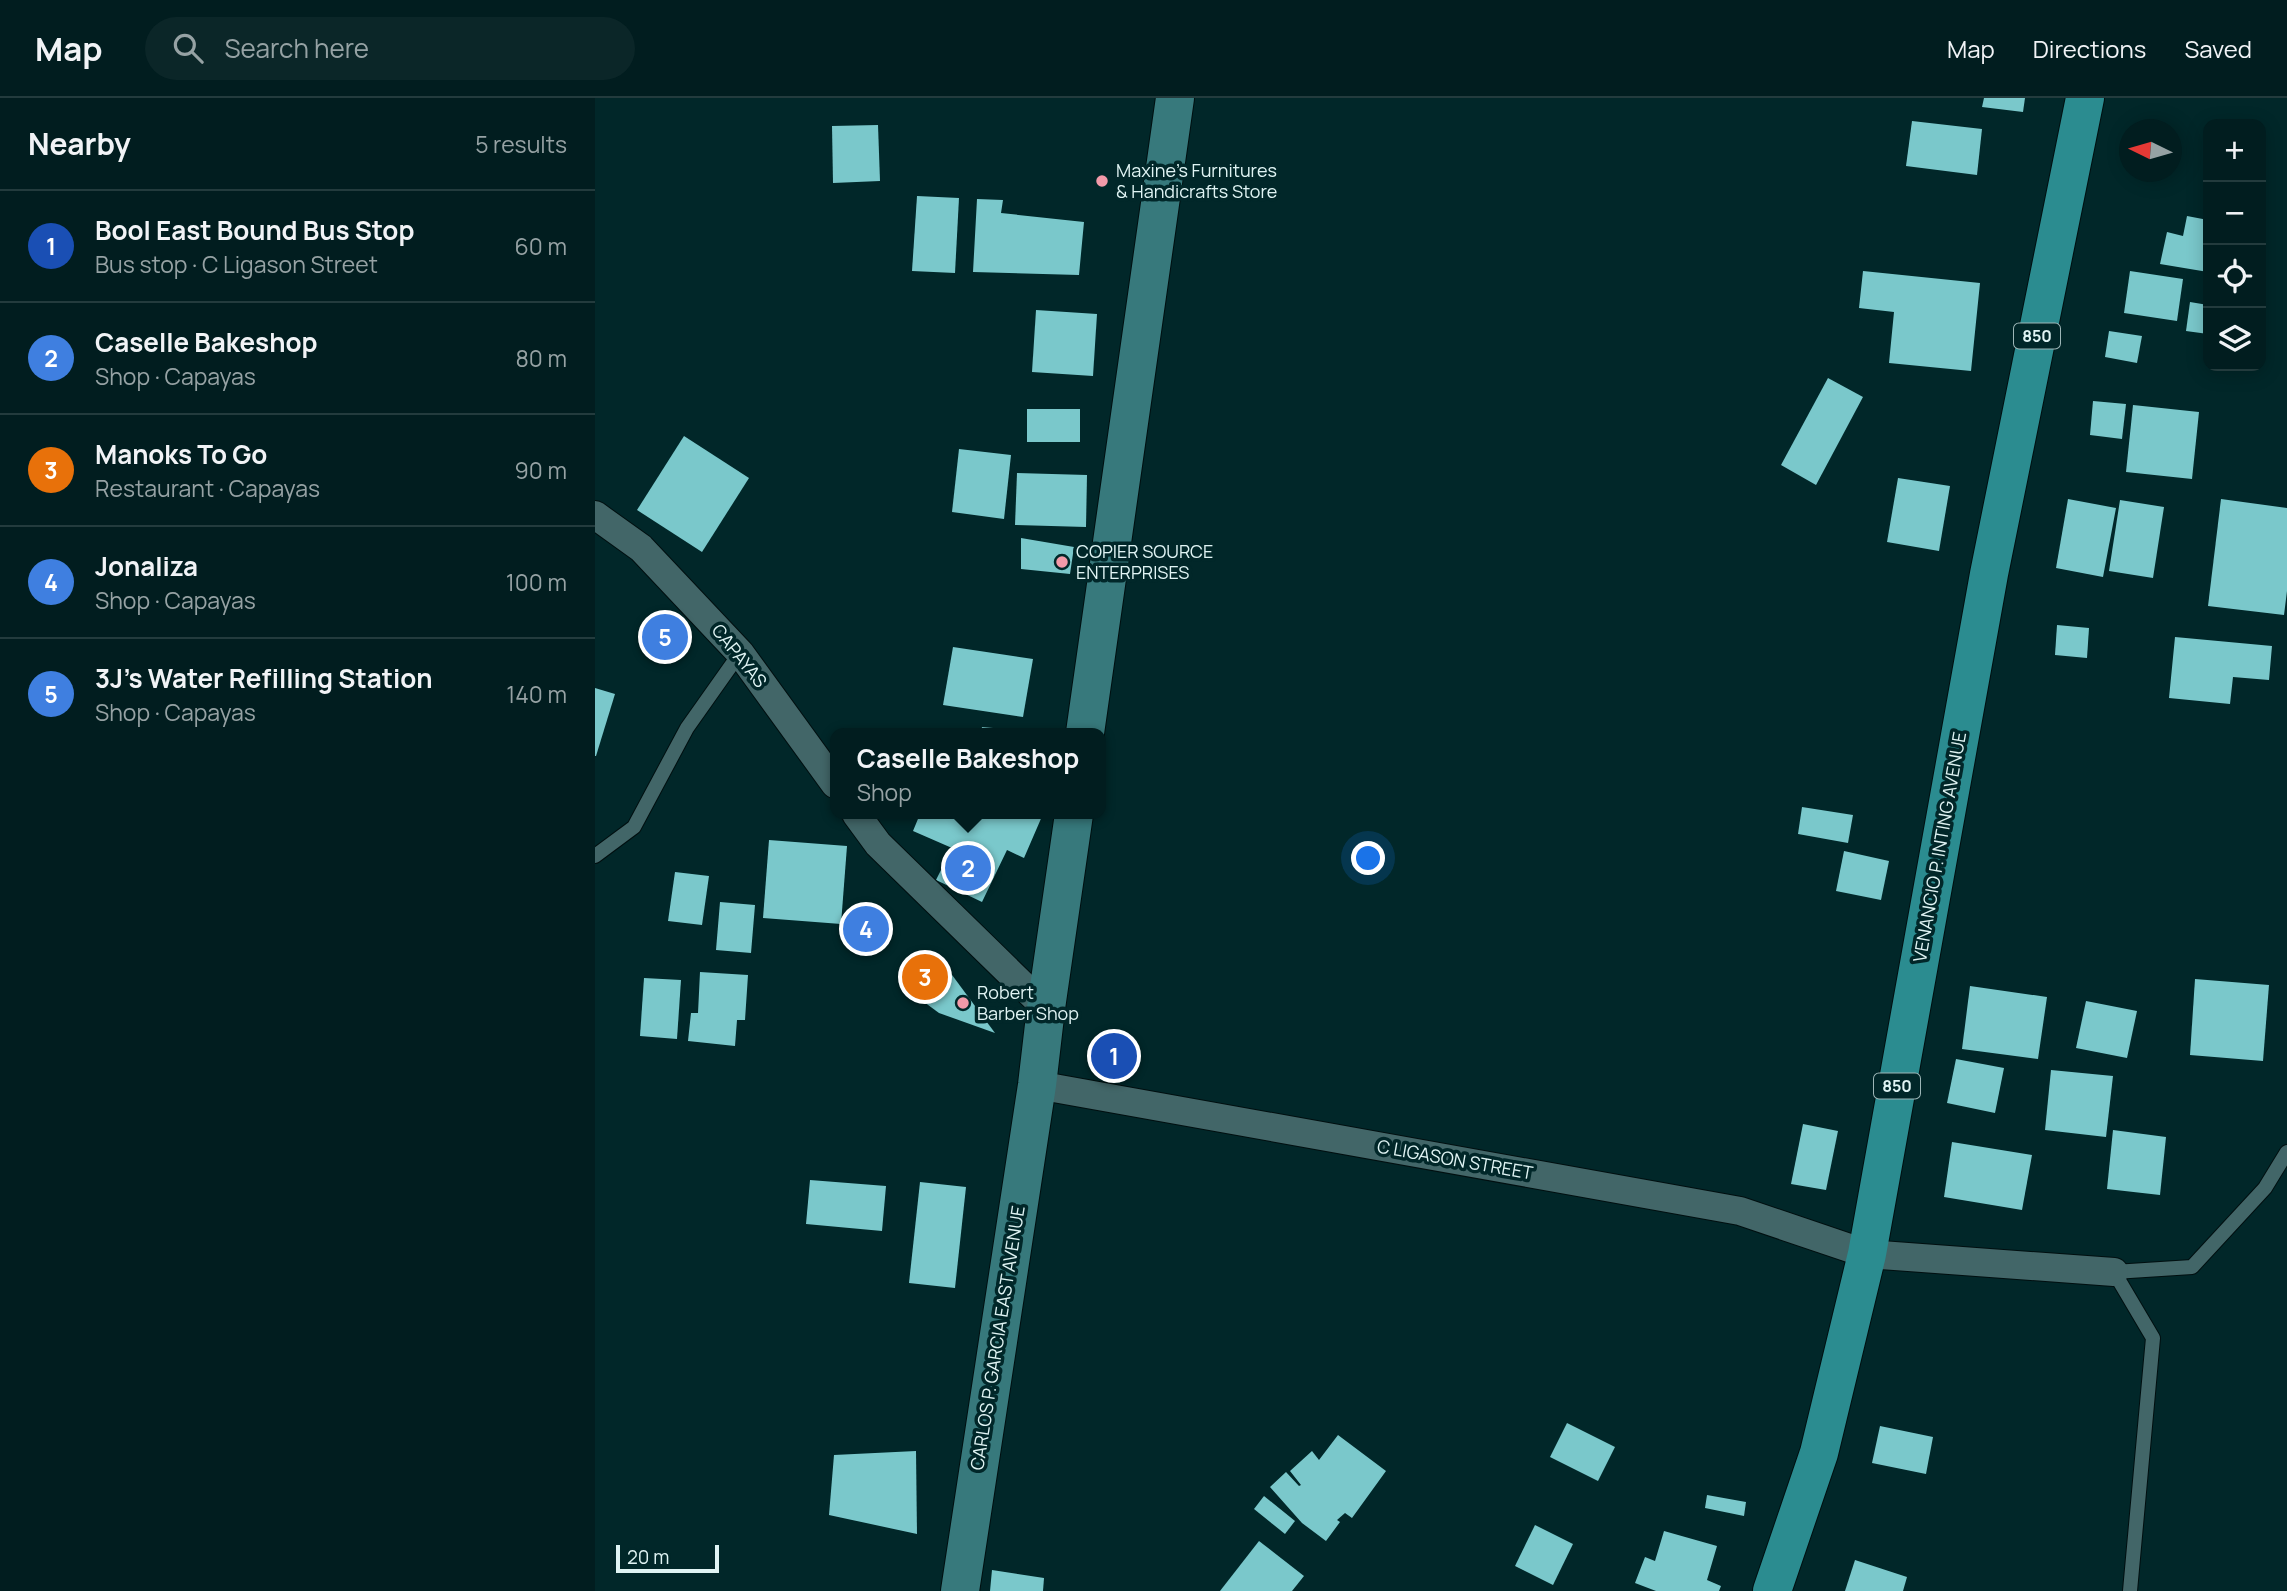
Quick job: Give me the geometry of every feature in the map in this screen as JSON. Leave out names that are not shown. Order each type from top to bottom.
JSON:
[{"type":"main road","points":[[1086,728],[1175,98]]},
{"type":"main road","name":"VENANCIO P. INTING AVENUE","points":[[1772,1591],[1819,1452],[1867,1254],[1989,574],[2085,98]]},
{"type":"main road","name":"CARLOS P. GARCIA EAST AVENUE","points":[[960,1591],[1037,1085],[1073,819]]},
{"type":"street","name":"CAPAYAS","points":[[595,515],[641,548],[740,653],[830,777]]},
{"type":"street","points":[[860,819],[878,844],[1046,1008]]},
{"type":"street","name":"C LIGASON STREET","points":[[1037,1085],[1740,1211],[1867,1254],[2114,1272]]},
{"type":"lane","points":[[595,856],[635,827],[687,729],[740,653]]},
{"type":"lane","points":[[2130,1591],[2153,1338],[2114,1272],[2192,1267],[2265,1188],[2287,1152]]},
{"type":"building","points":[[1984,98],[2025,98],[2023,112],[1982,107]]},
{"type":"building","points":[[1912,121],[1982,129],[1977,175],[1906,166]]},
{"type":"building","points":[[878,125],[880,181],[833,183],[832,126]]},
{"type":"building","points":[[917,196],[959,198],[955,273],[912,271]]},
{"type":"building","points":[[977,199],[1003,200],[1001,213],[1084,222],[1079,275],[973,272]]},
{"type":"building","points":[[2187,216],[2203,219],[2203,271],[2160,264],[2167,232],[2183,236]]},
{"type":"building","points":[[1863,271],[1980,283],[1971,371],[1889,363],[1894,312],[1859,308]]},
{"type":"building","points":[[2130,271],[2183,279],[2177,321],[2124,313]]},
{"type":"building","points":[[2190,302],[2203,304],[2203,333],[2186,331]]},
{"type":"building","points":[[1036,310],[1097,314],[1093,376],[1032,372]]},
{"type":"building","points":[[2109,331],[2142,336],[2137,363],[2105,357]]},
{"type":"building","points":[[1828,378],[1863,397],[1816,485],[1781,465]]},
{"type":"building","points":[[2093,401],[2126,404],[2122,439],[2090,435]]},
{"type":"building","points":[[2133,405],[2199,412],[2192,479],[2126,472]]},
{"type":"building","points":[[1027,409],[1080,409],[1080,442],[1027,442]]},
{"type":"building","points":[[684,436],[749,478],[702,552],[637,510]]},
{"type":"building","points":[[959,449],[1011,455],[1004,519],[952,512]]},
{"type":"building","points":[[1017,473],[1087,475],[1086,527],[1015,525]]},
{"type":"building","points":[[1898,478],[1950,486],[1939,551],[1887,542]]},
{"type":"building","points":[[2068,499],[2116,508],[2103,577],[2056,568]]},
{"type":"building","points":[[2221,499],[2287,508],[2287,591],[2284,615],[2208,606]]},
{"type":"building","points":[[2120,500],[2164,507],[2153,578],[2109,571]]},
{"type":"building","points":[[1021,538],[1074,547],[1070,574],[1021,569]]},
{"type":"building","points":[[2057,625],[2089,628],[2087,658],[2055,655]]},
{"type":"building","points":[[2175,637],[2272,646],[2269,680],[2233,677],[2230,704],[2169,698]]},
{"type":"building","points":[[953,647],[1033,659],[1023,717],[943,705]]},
{"type":"building","points":[[595,688],[615,694],[596,756],[595,756]]},
{"type":"building","points":[[1802,807],[1853,815],[1848,843],[1798,834]]},
{"type":"building","points":[[918,819],[1041,819],[1024,858],[1007,850],[982,902],[936,880],[952,848],[913,831]]},
{"type":"building","points":[[769,840],[847,846],[841,924],[763,918]]},
{"type":"building","points":[[1844,851],[1889,861],[1881,900],[1836,891]]},
{"type":"building","points":[[675,872],[709,876],[702,925],[668,921]]},
{"type":"building","points":[[720,902],[755,905],[751,953],[716,950]]},
{"type":"building","points":[[938,956],[995,1033],[939,1013],[905,988]]},
{"type":"building","points":[[700,972],[748,975],[745,1020],[737,1020],[735,1046],[688,1041],[691,1013],[698,1013]]},
{"type":"building","points":[[644,978],[681,980],[677,1039],[640,1036]]},
{"type":"building","points":[[2195,979],[2269,985],[2263,1061],[2190,1055]]},
{"type":"building","points":[[1970,986],[2047,997],[2038,1059],[1962,1049]]},
{"type":"building","points":[[2086,1001],[2137,1011],[2127,1058],[2076,1048]]},
{"type":"building","points":[[1956,1059],[2004,1068],[1995,1113],[1947,1103]]},
{"type":"building","points":[[2051,1070],[2113,1076],[2106,1137],[2045,1130]]},
{"type":"building","points":[[1803,1124],[1838,1131],[1826,1190],[1791,1184]]},
{"type":"building","points":[[2113,1130],[2166,1137],[2160,1195],[2107,1189]]},
{"type":"building","points":[[1952,1142],[2032,1155],[2022,1210],[1944,1197]]},
{"type":"building","points":[[810,1180],[886,1186],[882,1231],[806,1224]]},
{"type":"building","points":[[920,1182],[966,1187],[955,1288],[909,1283]]},
{"type":"building","points":[[1567,1423],[1615,1447],[1598,1481],[1550,1457]]},
{"type":"building","points":[[1880,1426],[1933,1437],[1926,1474],[1872,1463]]},
{"type":"building","points":[[1338,1435],[1386,1471],[1352,1518],[1345,1513],[1337,1520],[1340,1522],[1326,1541],[1302,1523],[1270,1487],[1286,1472],[1301,1485],[1290,1471],[1312,1451],[1319,1460]]},
{"type":"building","points":[[916,1451],[917,1534],[829,1515],[834,1455]]},
{"type":"building","points":[[1707,1495],[1746,1502],[1744,1516],[1705,1508]]},
{"type":"building","points":[[1264,1496],[1295,1521],[1285,1534],[1254,1509]]},
{"type":"building","points":[[1535,1525],[1573,1544],[1553,1585],[1515,1566]]},
{"type":"building","points":[[1664,1531],[1717,1546],[1707,1580],[1721,1586],[1719,1591],[1656,1591],[1635,1583],[1645,1557],[1655,1561]]},
{"type":"building","points":[[1259,1541],[1304,1576],[1292,1591],[1220,1591]]},
{"type":"building","points":[[1855,1560],[1907,1577],[1903,1591],[1845,1591]]},
{"type":"building","points":[[992,1570],[1044,1578],[1043,1591],[990,1591]]},
{"type":"place","name":"Maxine's Furnitures & Handicrafts Store","points":[[1102,181]]},
{"type":"place","name":"COPIER SOURCE ENTERPRISES","points":[[1062,562]]},
{"type":"place","name":"3J's Water Refilling Station","points":[[665,637]]},
{"type":"place","name":"Caselle Bakeshop","points":[[968,868]]},
{"type":"place","name":"Jonaliza","points":[[866,929]]},
{"type":"place","name":"Manoks To Go","points":[[925,977]]},
{"type":"place","name":"Robert Barber Shop","points":[[963,1003]]},
{"type":"place","name":"Bool East Bound Bus Stop","points":[[1114,1056]]}]
